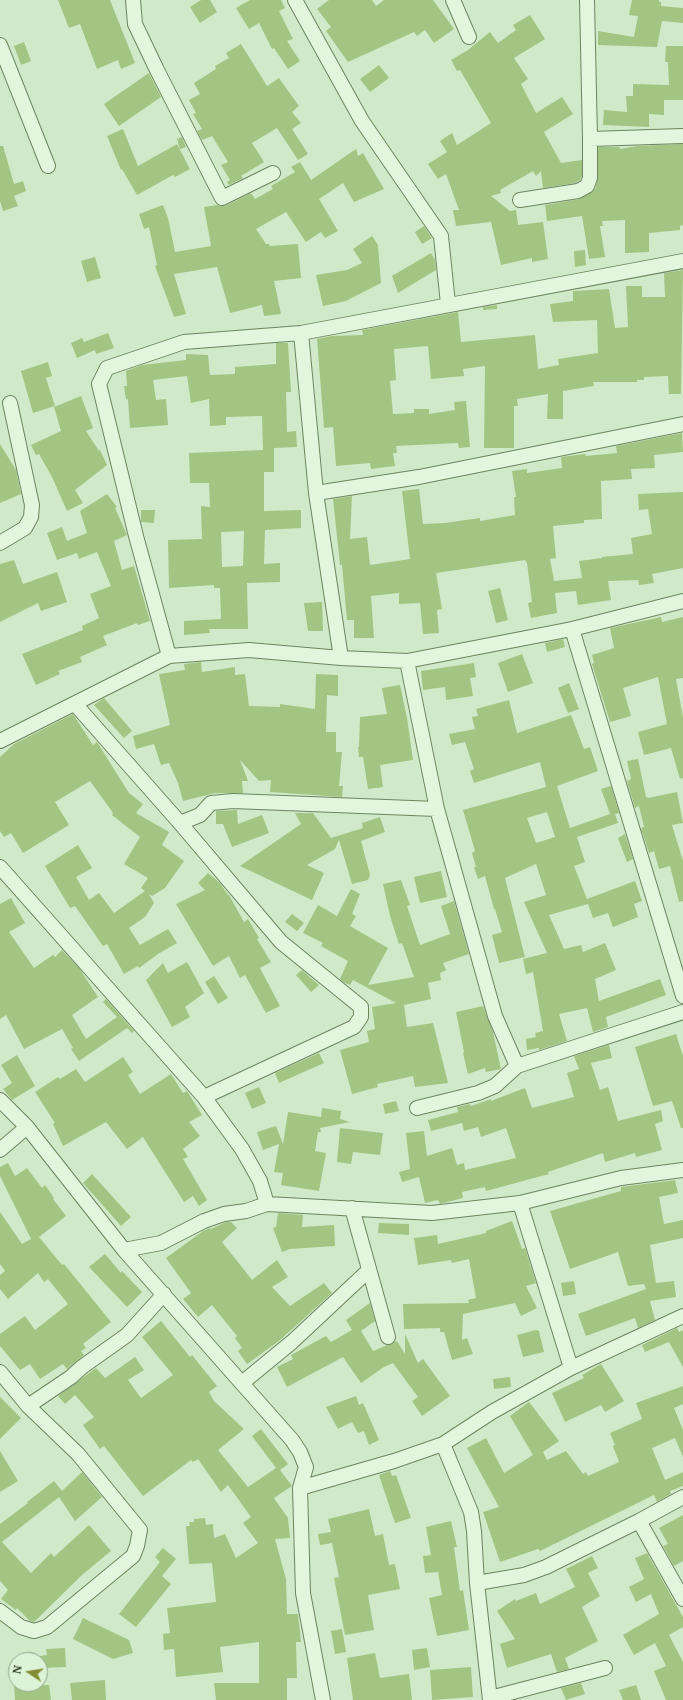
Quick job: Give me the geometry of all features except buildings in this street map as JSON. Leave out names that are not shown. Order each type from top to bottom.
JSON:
[{"type":"street","points":[[133,0],[135,24],[222,198],[274,173]]},
{"type":"street","points":[[295,0],[362,121],[442,236],[448,304]]},
{"type":"street","points":[[453,0],[469,37]]},
{"type":"street","points":[[520,200],[578,191],[587,186],[590,178],[587,0]]},
{"type":"street","points":[[0,45],[48,166]]},
{"type":"street","points":[[590,139],[683,136]]},
{"type":"street","points":[[169,656],[136,536],[99,384],[107,368],[184,342],[301,333],[448,304],[683,261]]},
{"type":"street","points":[[301,333],[316,493],[341,658]]},
{"type":"street","points":[[0,543],[25,528],[31,517],[32,505],[10,403]]},
{"type":"street","points":[[316,493],[419,477],[683,424]]},
{"type":"street","points":[[0,741],[169,656],[249,650],[341,658],[407,661],[572,629],[683,601]]},
{"type":"street","points":[[572,629],[683,996]]},
{"type":"street","points":[[407,661],[437,809],[495,1016],[517,1066]]},
{"type":"street","points":[[75,704],[180,823],[281,942],[362,1007],[361,1017],[354,1027],[204,1097]]},
{"type":"street","points":[[180,823],[200,815],[211,803],[234,802],[437,809]]},
{"type":"street","points":[[0,866],[204,1097],[242,1149],[260,1181],[267,1204]]},
{"type":"street","points":[[417,1108],[478,1093],[494,1086],[517,1066],[683,1012]]},
{"type":"street","points":[[0,1100],[27,1127],[124,1250],[292,1440],[300,1452],[306,1467],[300,1488],[303,1593],[323,1700]]},
{"type":"street","points":[[0,1150],[27,1127]]},
{"type":"street","points":[[124,1250],[161,1243],[204,1221],[224,1214],[246,1211],[267,1204],[432,1213],[520,1203],[621,1178],[683,1170]]},
{"type":"street","points":[[520,1203],[571,1368]]},
{"type":"street","points":[[352,1208],[388,1337]]},
{"type":"street","points":[[242,1383],[292,1342],[369,1270]]},
{"type":"street","points":[[28,1406],[71,1377],[82,1367],[127,1335],[164,1294]]},
{"type":"street","points":[[300,1488],[394,1461],[443,1444],[492,1412],[571,1368],[683,1316]]},
{"type":"street","points":[[0,1372],[28,1406],[78,1454],[140,1530],[137,1546],[133,1556],[47,1627],[34,1631],[21,1627],[0,1611]]},
{"type":"street","points":[[443,1444],[471,1512],[474,1531],[477,1583],[490,1699],[605,1668]]},
{"type":"street","points":[[477,1583],[524,1575],[546,1567],[639,1521],[683,1497]]},
{"type":"street","points":[[639,1521],[683,1599]]}]
